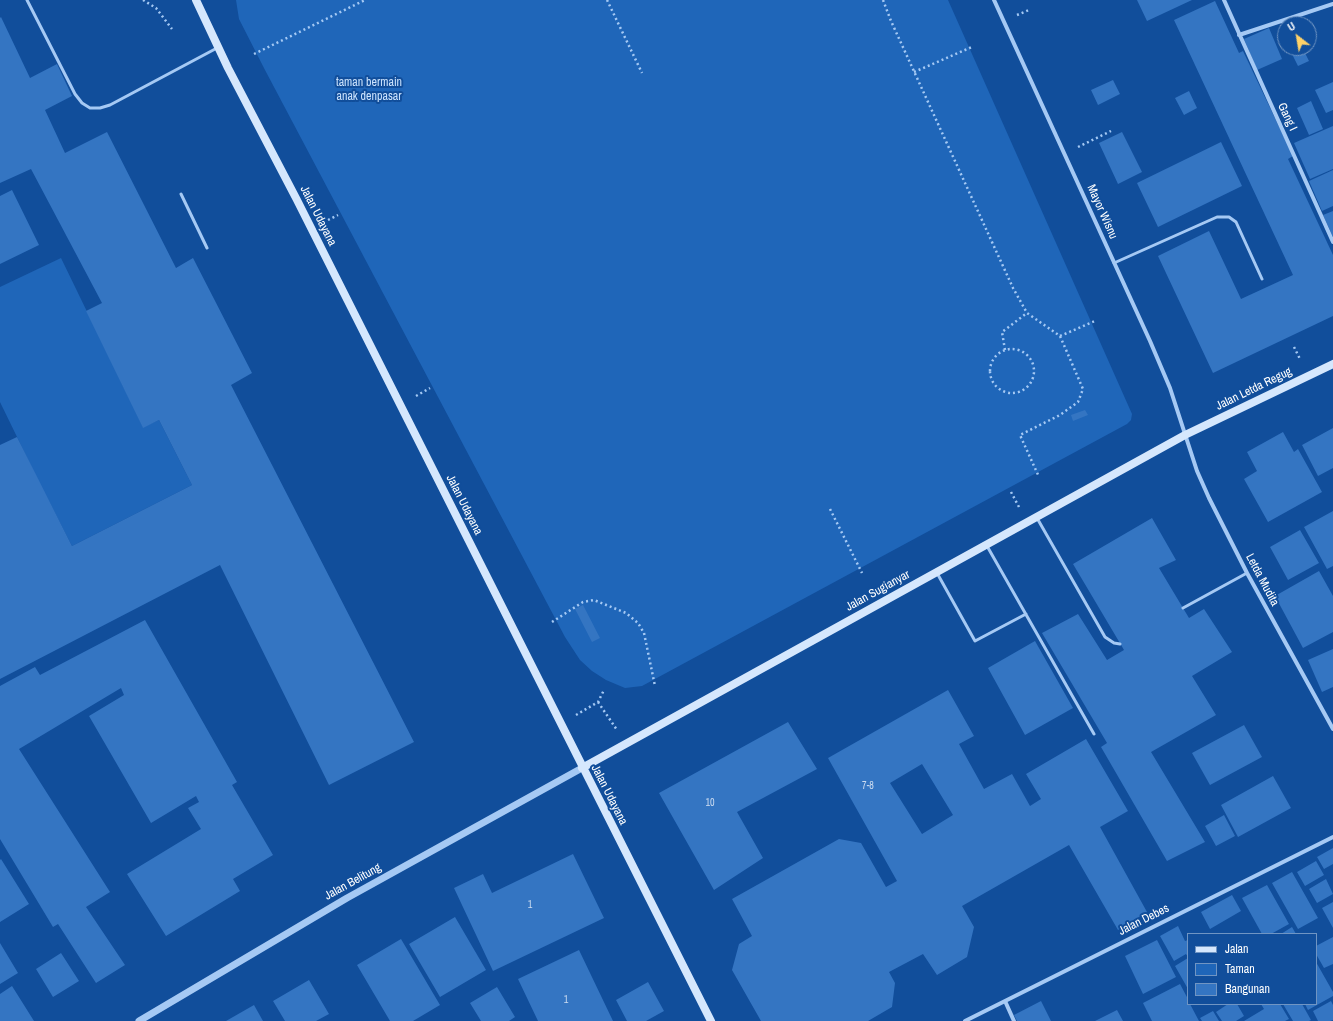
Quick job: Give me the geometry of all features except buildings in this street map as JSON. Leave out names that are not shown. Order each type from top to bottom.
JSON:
[{"type":"main road","name":"Jalan Udayana","points":[[196,0],[218,48],[297,200],[582,768],[711,1021]]},
{"type":"main road","name":"Jalan Letda Regug","points":[[1185,435],[1333,364]]},
{"type":"main road","name":"Jalan Sugianyar","points":[[582,768],[1185,435]]},
{"type":"street","name":"Mayor Wisnu","points":[[994,0],[1150,341],[1170,388],[1185,435]]},
{"type":"street","name":"Gang I","points":[[1224,0],[1333,242]]},
{"type":"street","points":[[1239,35],[1333,4]]},
{"type":"street","name":"Letda Mudita","points":[[1185,435],[1203,485],[1247,573],[1333,729]]},
{"type":"street","name":"Jalan Belitung","points":[[139,1021],[347,898],[582,768]]},
{"type":"street","name":"Jalan Debes","points":[[965,1021],[1333,837]]},
{"type":"street","points":[[1005,1001],[1014,1021]]},
{"type":"lane","points":[[27,0],[75,94],[82,103],[90,108],[100,108],[110,105],[218,48]]},
{"type":"lane","points":[[181,194],[207,248]]},
{"type":"lane","points":[[1114,262],[1217,217],[1229,217],[1236,222],[1262,279]]},
{"type":"lane","points":[[1036,517],[1105,637],[1114,643],[1120,644]]},
{"type":"lane","points":[[986,545],[1094,734]]},
{"type":"lane","points":[[936,572],[976,641],[1026,614]]},
{"type":"lane","points":[[1183,608],[1247,573]]},
{"type":"path","points":[[143,0],[156,8],[172,28]]},
{"type":"path","points":[[254,54],[365,0]]},
{"type":"path","points":[[607,0],[642,73]]},
{"type":"path","points":[[882,0],[1013,288],[1027,313],[1060,336],[1083,389],[1078,402],[1060,416],[1020,436],[1039,477]]},
{"type":"path","points":[[914,72],[972,47]]},
{"type":"path","points":[[1065,154],[1111,131]]},
{"type":"path","points":[[1004,350],[1002,332],[1027,313]]},
{"type":"path","points":[[1060,336],[1095,321]]},
{"type":"path","points":[[1016,349],[1026,354],[1033,363],[1034,375],[1029,385],[1020,391],[1008,392],[998,388],[991,378],[990,367],[995,357],[1004,350],[1016,349]]},
{"type":"path","points":[[830,508],[862,573]]},
{"type":"path","points":[[552,622],[583,602],[594,600],[626,613],[638,623],[644,633],[655,686]]},
{"type":"path","points":[[560,724],[598,702],[604,690]]},
{"type":"path","points":[[598,702],[626,744]]},
{"type":"green space","name":"taman bermain anak denpasar","points":[[236,0],[948,0],[1132,414],[1131,420],[1127,424],[642,686],[625,688],[606,680],[592,671],[580,660],[565,637],[265,70],[239,19]]},
{"type":"green space","points":[[61,258],[143,427],[159,420],[192,485],[72,546],[0,402],[0,287]]}]
